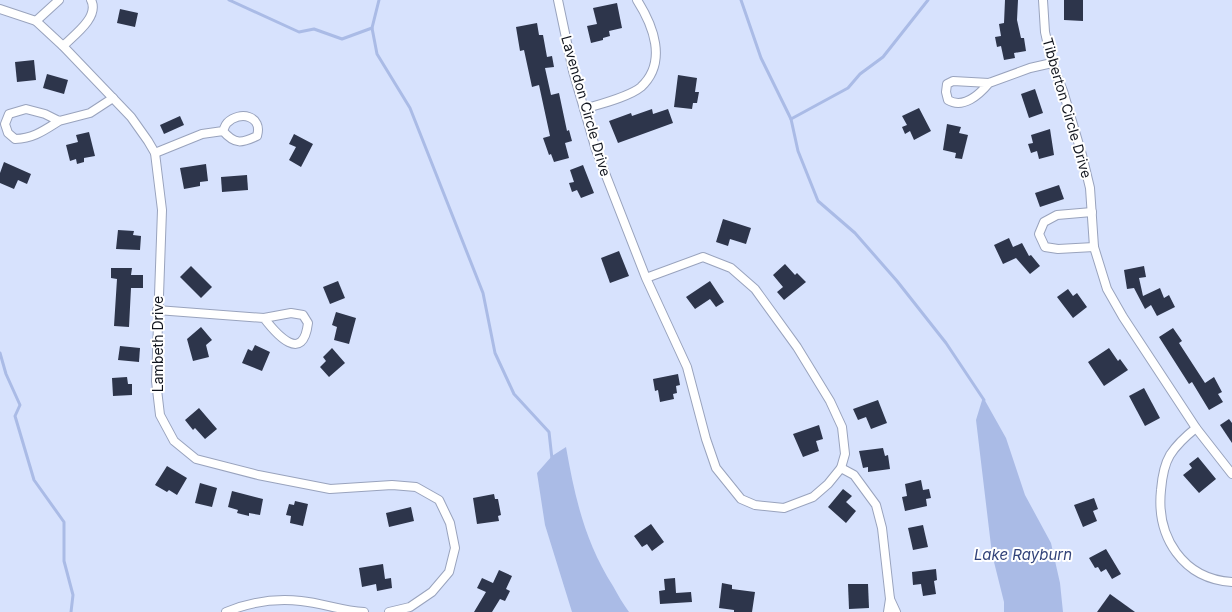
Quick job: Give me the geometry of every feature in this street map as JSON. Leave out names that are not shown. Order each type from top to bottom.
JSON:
[{"type":"street","points":[[36,21],[59,0]]},
{"type":"street","points":[[63,46],[89,18],[93,11],[91,0]]},
{"type":"street","name":"Lavendon Circle Drive","points":[[558,0],[573,71],[596,150],[646,278],[687,367],[706,439],[716,468],[741,499],[755,505],[784,508],[813,498],[828,484],[841,468],[845,454],[842,427],[830,401],[797,347],[755,289],[731,268],[703,257],[646,278]]},
{"type":"street","points":[[584,109],[624,95],[641,87],[652,72],[656,53],[654,33],[637,0]]},
{"type":"street","name":"Tibberton Circle Drive","points":[[1044,0],[1045,32],[1052,63],[1063,91],[1090,188],[1094,247],[1107,289],[1123,317],[1196,428],[1232,474]]},
{"type":"street","name":"Lambeth Drive","points":[[0,9],[36,21],[63,46],[131,117],[148,140],[155,153],[162,210],[157,310],[156,381],[160,415],[174,441],[196,459],[258,475],[330,489],[392,485],[416,487],[439,500],[450,523],[455,548],[449,572],[432,592],[410,607],[389,612]]},
{"type":"street","points":[[989,83],[981,92],[964,102],[954,103],[948,100],[946,92],[947,84],[954,80],[989,83],[1030,68],[1052,63]]},
{"type":"street","points":[[59,121],[45,114],[26,109],[9,114],[5,124],[8,133],[15,139],[28,138],[39,134],[59,121],[90,113],[113,98]]},
{"type":"street","points":[[155,153],[202,134],[223,131]]},
{"type":"street","points":[[1092,212],[1057,215],[1044,222],[1039,234],[1045,247],[1058,249],[1094,247]]},
{"type":"street","points":[[157,310],[264,318],[291,313],[303,314],[308,323],[307,334],[301,342],[293,344],[284,341],[264,318]]},
{"type":"street","points":[[1196,428],[1180,442],[1170,455],[1162,476],[1160,502],[1163,528],[1175,551],[1193,569],[1217,581],[1232,582]]},
{"type":"street","points":[[841,468],[854,475],[876,505],[882,528],[890,599],[888,612]]},
{"type":"street","points":[[226,612],[245,604],[272,599],[301,601],[364,612]]},
{"type":"street","points":[[890,599],[896,612]]},
{"type":"water","name":"Lake Rayburn","points":[[983,397],[1006,438],[1025,495],[1051,543],[1060,583],[1063,612],[1004,612],[1004,602],[992,554],[976,420]]},
{"type":"water","points":[[566,447],[577,502],[588,536],[603,569],[629,612],[572,612],[545,525],[537,473],[552,456]]},
{"type":"building","points":[[1005,0],[1018,0],[1017,20],[1021,38],[1024,38],[1026,51],[1014,53],[1015,58],[1004,60],[1001,46],[997,47],[995,37],[1001,36],[999,24],[1004,23]]},
{"type":"building","points":[[1064,0],[1083,0],[1083,21],[1064,20]]},
{"type":"building","points":[[617,3],[622,28],[609,31],[610,36],[603,38],[603,40],[591,43],[587,26],[597,24],[593,8]]},
{"type":"building","points":[[120,9],[138,13],[135,27],[117,23]]},
{"type":"building","points":[[537,23],[539,35],[543,35],[547,57],[552,56],[554,67],[545,68],[551,95],[559,93],[567,131],[569,130],[572,141],[565,143],[569,158],[554,162],[551,154],[549,155],[543,138],[550,136],[539,85],[532,87],[524,50],[520,51],[516,27]]},
{"type":"building","points":[[34,60],[36,80],[17,82],[15,62]]},
{"type":"building","points":[[47,74],[68,80],[64,94],[43,88]]},
{"type":"building","points":[[678,75],[697,78],[695,92],[699,92],[697,103],[693,103],[692,109],[674,107]]},
{"type":"building","points":[[1035,89],[1043,113],[1029,118],[1021,94]]},
{"type":"building","points":[[919,108],[931,131],[914,140],[910,131],[905,134],[902,127],[907,125],[902,116]]},
{"type":"building","points":[[652,109],[653,114],[668,109],[673,123],[618,143],[609,121],[631,113],[632,116]]},
{"type":"building","points":[[180,116],[184,125],[164,134],[160,125]]},
{"type":"building","points":[[947,124],[961,127],[959,133],[968,135],[962,159],[955,158],[956,153],[943,150]]},
{"type":"building","points":[[1050,129],[1054,155],[1039,159],[1037,151],[1031,153],[1028,144],[1033,143],[1031,135]]},
{"type":"building","points":[[89,132],[95,156],[84,158],[84,162],[77,164],[76,159],[70,161],[66,145],[78,142],[76,135]]},
{"type":"building","points":[[294,134],[313,144],[301,167],[289,160],[296,147],[289,144]]},
{"type":"building","points":[[4,162],[31,174],[27,184],[18,180],[14,189],[0,183],[0,173]]},
{"type":"building","points":[[206,164],[208,181],[200,182],[200,186],[184,189],[180,168]]},
{"type":"building","points":[[583,165],[594,193],[581,198],[577,190],[572,192],[569,183],[574,182],[570,170]]},
{"type":"building","points":[[247,175],[248,190],[222,192],[221,177]]},
{"type":"building","points":[[1059,185],[1064,199],[1040,207],[1035,193]]},
{"type":"building","points":[[723,219],[751,228],[746,244],[730,239],[728,246],[716,242]]},
{"type":"building","points":[[118,230],[134,231],[133,235],[141,236],[140,250],[116,249]]},
{"type":"building","points":[[1009,238],[1013,247],[1022,243],[1029,256],[1031,255],[1040,266],[1030,274],[1016,258],[1003,264],[994,245]]},
{"type":"building","points":[[619,251],[629,276],[610,283],[601,258]]},
{"type":"building","points":[[785,264],[795,275],[797,273],[806,282],[784,300],[777,292],[783,287],[773,275]]},
{"type":"building","points":[[191,266],[212,287],[201,298],[180,277]]},
{"type":"building","points":[[1144,266],[1146,277],[1139,278],[1143,296],[1160,288],[1164,298],[1169,295],[1175,307],[1157,316],[1151,305],[1145,309],[1134,288],[1127,289],[1124,270]]},
{"type":"building","points":[[111,268],[132,268],[131,275],[143,275],[143,288],[131,288],[129,327],[114,326],[117,279],[111,278]]},
{"type":"building","points":[[338,281],[345,298],[330,304],[323,287]]},
{"type":"building","points":[[710,281],[724,302],[716,307],[710,299],[695,309],[686,297]]},
{"type":"building","points":[[1068,289],[1073,296],[1077,293],[1087,307],[1073,318],[1057,297]]},
{"type":"building","points":[[336,312],[356,318],[349,344],[334,340],[337,327],[332,325]]},
{"type":"building","points":[[201,327],[212,340],[206,345],[209,357],[193,361],[187,339]]},
{"type":"building","points":[[1173,328],[1182,341],[1179,343],[1205,383],[1214,377],[1222,392],[1218,394],[1223,402],[1209,410],[1192,382],[1189,384],[1159,337]]},
{"type":"building","points":[[255,345],[270,352],[262,371],[242,363],[248,349],[252,351]]},
{"type":"building","points":[[120,346],[140,348],[139,362],[118,360]]},
{"type":"building","points":[[332,348],[345,363],[329,377],[320,367],[326,361],[323,357]]},
{"type":"building","points":[[1109,348],[1118,361],[1120,359],[1128,370],[1104,386],[1088,362]]},
{"type":"building","points":[[678,374],[680,385],[676,386],[677,393],[673,394],[674,399],[660,402],[658,390],[655,391],[653,379]]},
{"type":"building","points":[[127,377],[128,384],[132,384],[132,395],[113,396],[112,378]]},
{"type":"building","points":[[1144,388],[1160,418],[1145,426],[1129,396]]},
{"type":"building","points":[[878,400],[887,423],[871,429],[866,417],[858,420],[853,409]]},
{"type":"building","points":[[199,408],[217,429],[205,439],[195,428],[193,430],[185,420]]},
{"type":"building","points":[[1229,419],[1232,423],[1232,443],[1220,425]]},
{"type":"building","points":[[819,425],[823,439],[816,441],[819,451],[803,457],[793,434]]},
{"type":"building","points":[[883,448],[885,456],[888,455],[890,469],[868,472],[868,467],[863,468],[859,451]]},
{"type":"building","points":[[1198,457],[1216,479],[1199,493],[1183,475],[1192,468],[1189,464]]},
{"type":"building","points":[[167,466],[187,478],[177,495],[169,490],[167,492],[155,485]]},
{"type":"building","points":[[921,480],[923,490],[929,489],[931,498],[926,499],[927,506],[905,511],[902,497],[907,496],[905,484]]},
{"type":"building","points":[[200,483],[217,488],[212,507],[195,503]]},
{"type":"building","points":[[843,489],[852,496],[846,502],[856,511],[846,523],[828,507]]},
{"type":"building","points":[[232,491],[263,499],[260,515],[249,513],[249,516],[237,513],[238,510],[228,507]]},
{"type":"building","points":[[494,494],[495,499],[498,499],[501,515],[498,516],[499,521],[477,524],[473,498]]},
{"type":"building","points":[[1094,498],[1098,509],[1093,511],[1097,521],[1083,527],[1074,505]]},
{"type":"building","points":[[295,501],[308,504],[303,526],[290,523],[291,516],[286,515],[289,504],[294,505]]},
{"type":"building","points":[[411,507],[414,521],[389,527],[386,513]]},
{"type":"building","points":[[651,524],[664,542],[652,551],[647,544],[642,547],[634,536]]},
{"type":"building","points":[[923,525],[928,547],[913,550],[908,528]]},
{"type":"building","points":[[1106,549],[1121,574],[1112,579],[1106,569],[1101,572],[1098,567],[1095,568],[1089,558]]},
{"type":"building","points":[[383,564],[385,579],[391,578],[392,588],[377,591],[376,584],[362,587],[359,568]]},
{"type":"building","points":[[936,569],[937,580],[934,581],[936,594],[923,596],[921,584],[913,585],[912,572]]},
{"type":"building","points":[[499,570],[512,576],[506,589],[510,591],[505,601],[500,599],[492,612],[474,612],[486,592],[477,588],[482,578],[493,583]]},
{"type":"building","points":[[675,578],[676,593],[691,592],[692,602],[660,604],[659,591],[665,590],[664,579]]},
{"type":"building","points":[[722,583],[732,585],[732,589],[755,592],[752,612],[734,612],[734,610],[719,608]]},
{"type":"building","points":[[848,584],[868,584],[869,608],[849,609]]},
{"type":"building","points":[[1110,594],[1135,612],[1097,612]]},
{"type":"waterway","points":[[229,0],[299,32],[314,29],[342,39],[372,28]]},
{"type":"waterway","points":[[379,0],[372,28],[377,54],[410,108],[483,293],[495,353],[514,394],[549,432],[552,459]]},
{"type":"waterway","points":[[741,0],[761,58],[791,119],[798,151],[818,201],[855,233],[897,281],[946,343],[984,400]]},
{"type":"waterway","points":[[791,119],[848,88],[860,74],[883,57],[928,0]]},
{"type":"waterway","points":[[0,353],[6,374],[20,405],[15,416],[34,480],[64,522],[64,561],[73,595],[71,612]]}]
